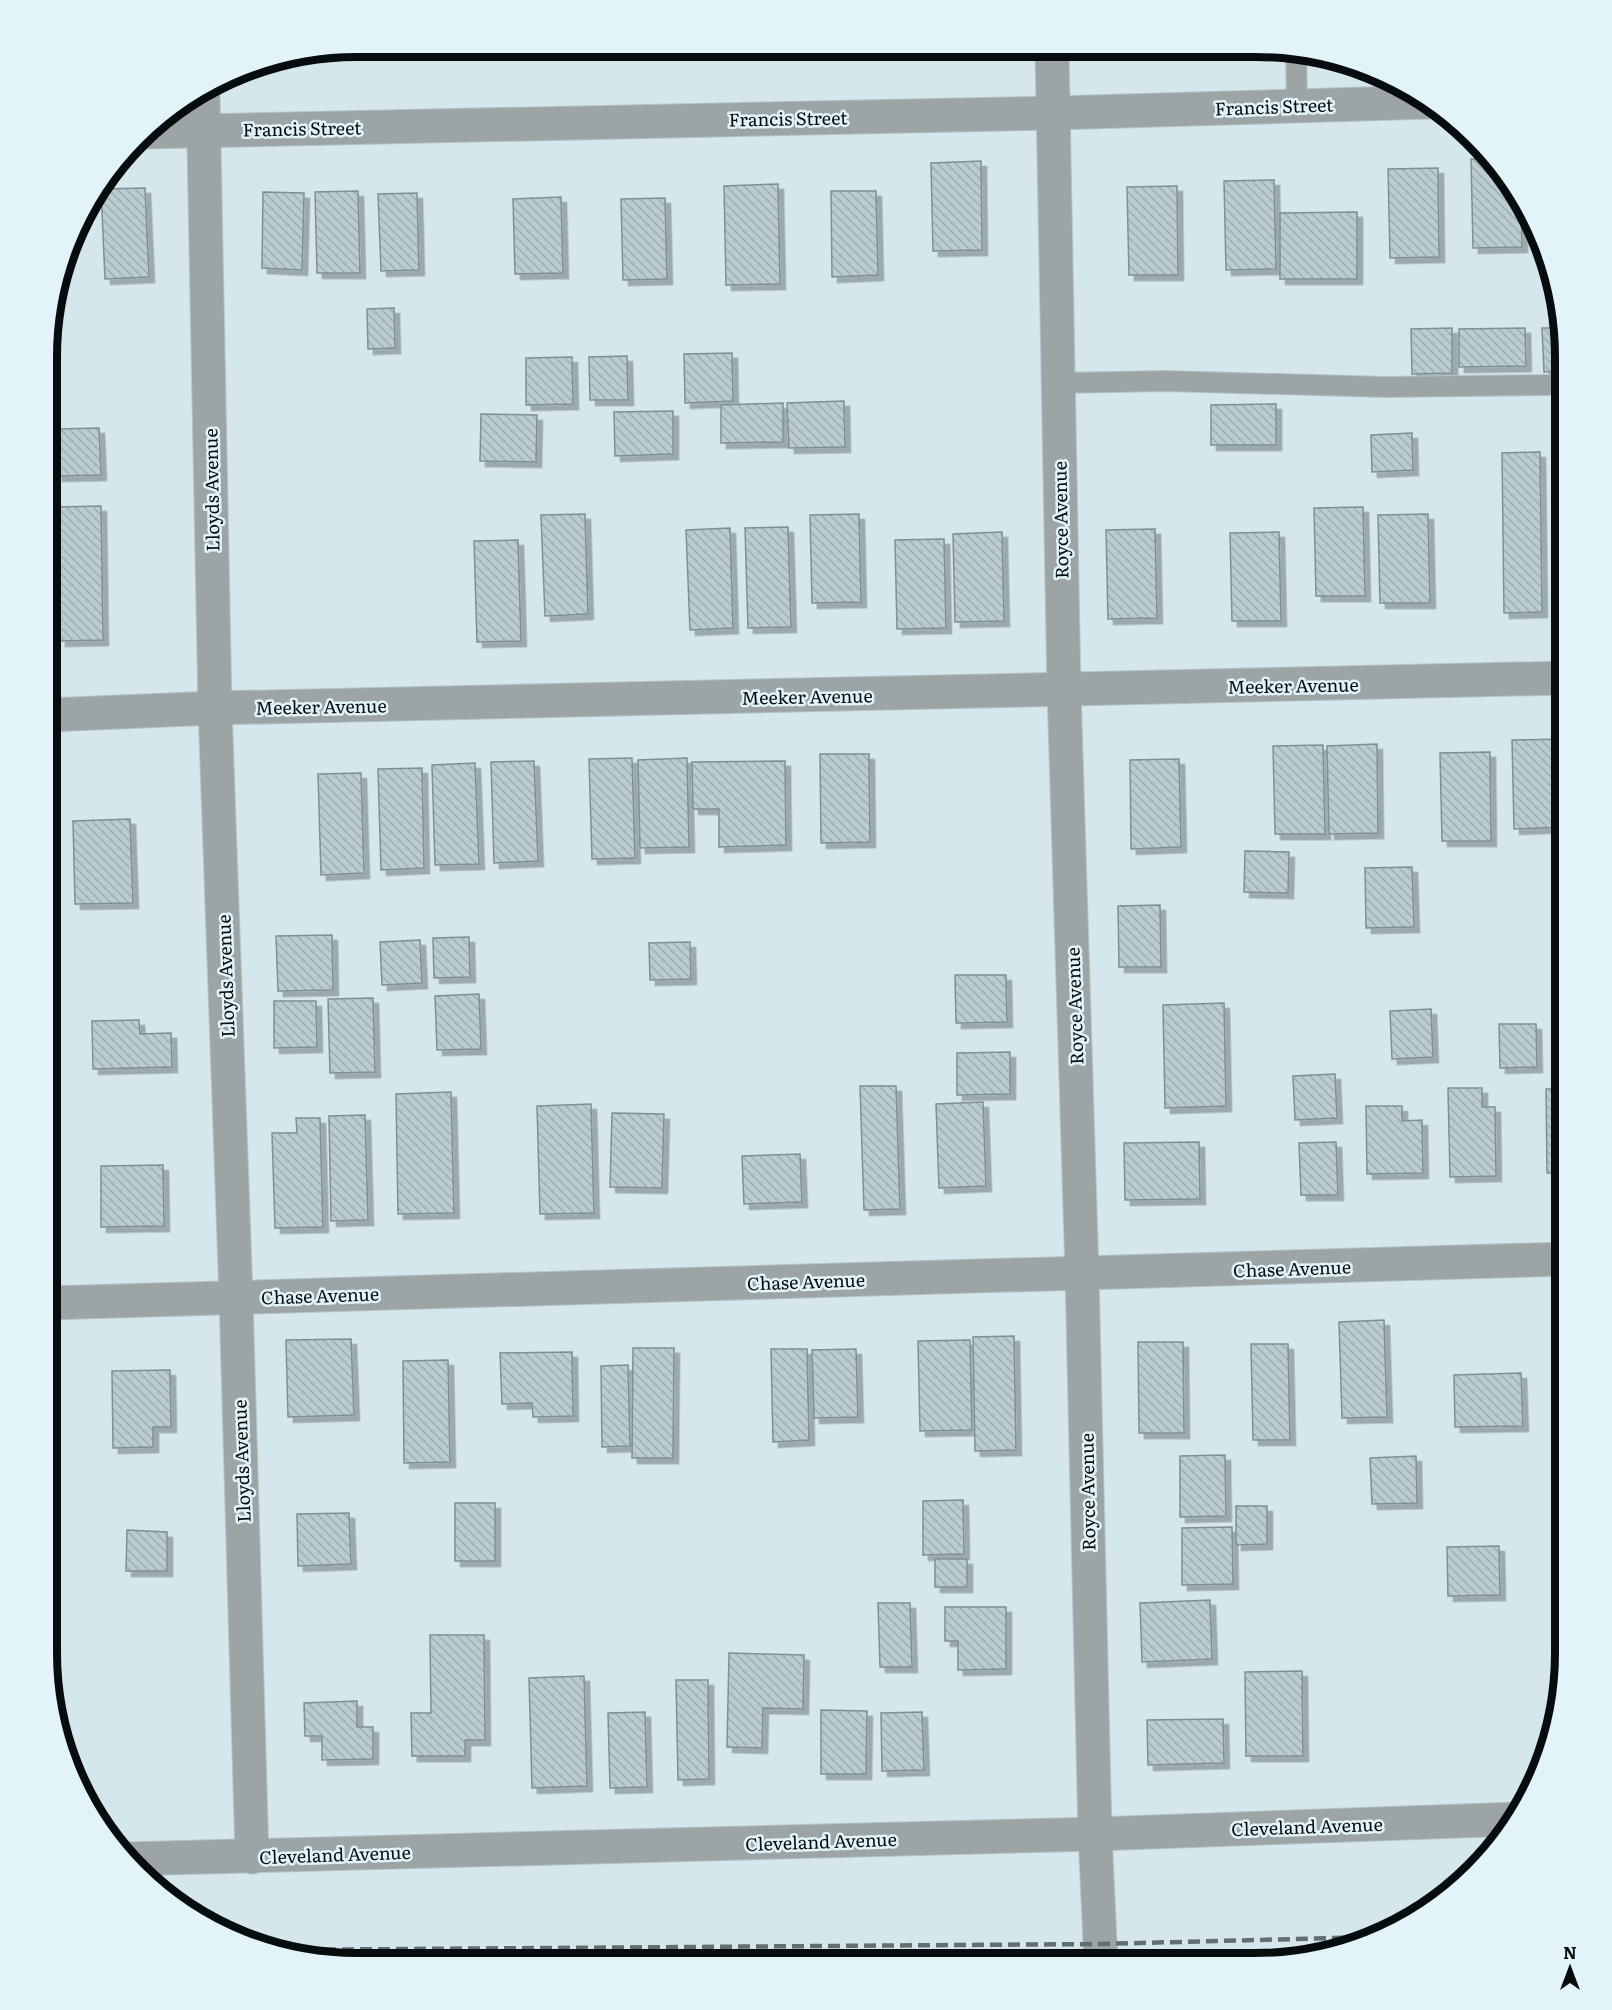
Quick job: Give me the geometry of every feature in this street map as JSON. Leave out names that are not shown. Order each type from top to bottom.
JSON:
[{"type":"street","name":"Royce Avenue","points":[[1052,57],[1064,690],[1082,1274],[1095,1834],[1101,1953]]},
{"type":"street","name":"Lloyds Avenue","points":[[203,99],[215,708],[236,1297],[252,1857]]},
{"type":"street","name":"Francis Street","points":[[158,132],[1054,113],[1414,102]]},
{"type":"street","name":"Meeker Avenue","points":[[57,715],[215,708],[1555,678]]},
{"type":"street","name":"Chase Avenue","points":[[57,1303],[1555,1259]]},
{"type":"street","name":"Cleveland Avenue","points":[[139,1859],[1095,1834],[1505,1819]]},
{"type":"lane","points":[[1296,60],[1297,106]]},
{"type":"lane","points":[[1057,383],[1166,381],[1386,387],[1548,385]]},
{"type":"building","points":[[1471,159],[1481,159],[1505,190],[1521,219],[1522,247],[1473,248]]},
{"type":"building","points":[[981,161],[982,250],[933,251],[931,163]]},
{"type":"building","points":[[1438,168],[1439,257],[1390,258],[1388,169]]},
{"type":"building","points":[[1274,180],[1276,269],[1226,270],[1224,181]]},
{"type":"building","points":[[778,184],[780,284],[726,285],[724,186]]},
{"type":"building","points":[[1177,186],[1178,275],[1129,275],[1127,187]]},
{"type":"building","points":[[145,188],[149,277],[105,279],[101,199],[108,189]]},
{"type":"building","points":[[358,191],[360,273],[317,273],[315,192]]},
{"type":"building","points":[[831,191],[876,191],[878,275],[832,277]]},
{"type":"building","points":[[263,192],[304,193],[302,270],[262,268]]},
{"type":"building","points":[[417,193],[419,270],[381,271],[378,194]]},
{"type":"building","points":[[561,197],[563,273],[515,274],[513,199]]},
{"type":"building","points":[[665,198],[667,279],[623,280],[621,199]]},
{"type":"building","points":[[1357,212],[1357,279],[1280,279],[1280,213]]},
{"type":"building","points":[[394,308],[395,348],[368,349],[367,309]]},
{"type":"building","points":[[1452,328],[1452,373],[1412,374],[1411,329]]},
{"type":"building","points":[[1525,328],[1526,366],[1459,367],[1459,329]]},
{"type":"building","points":[[1542,328],[1553,328],[1555,371],[1544,372]]},
{"type":"building","points":[[732,353],[733,401],[685,403],[684,354]]},
{"type":"building","points":[[627,356],[628,400],[590,400],[589,357]]},
{"type":"building","points":[[572,357],[573,404],[526,405],[526,358]]},
{"type":"building","points":[[844,401],[845,447],[789,448],[787,403]]},
{"type":"building","points":[[783,403],[783,442],[721,443],[721,405]]},
{"type":"building","points":[[1276,404],[1276,445],[1211,445],[1211,405]]},
{"type":"building","points":[[673,411],[673,454],[615,456],[614,412]]},
{"type":"building","points":[[481,414],[537,415],[536,462],[480,461]]},
{"type":"building","points":[[99,428],[101,475],[57,476],[57,429]]},
{"type":"building","points":[[1412,433],[1413,470],[1372,472],[1371,435]]},
{"type":"building","points":[[1540,452],[1542,612],[1504,613],[1502,453]]},
{"type":"building","points":[[101,506],[103,640],[60,641],[58,507]]},
{"type":"building","points":[[1363,507],[1365,596],[1316,596],[1314,508]]},
{"type":"building","points":[[585,514],[588,614],[545,616],[541,515]]},
{"type":"building","points":[[859,514],[861,602],[812,603],[810,515]]},
{"type":"building","points":[[1428,514],[1430,603],[1380,603],[1378,515]]},
{"type":"building","points":[[788,527],[791,627],[748,628],[745,528]]},
{"type":"building","points":[[730,528],[733,628],[690,630],[686,530]]},
{"type":"building","points":[[1155,529],[1157,618],[1108,619],[1106,530]]},
{"type":"building","points":[[1002,532],[1004,621],[955,622],[953,534]]},
{"type":"building","points":[[1279,532],[1281,621],[1232,621],[1230,533]]},
{"type":"building","points":[[944,539],[946,628],[897,629],[895,540]]},
{"type":"building","points":[[518,540],[521,641],[477,642],[474,541]]},
{"type":"building","points":[[1555,739],[1555,827],[1514,829],[1512,740]]},
{"type":"building","points":[[1377,744],[1378,833],[1329,834],[1327,746]]},
{"type":"building","points":[[1323,745],[1325,834],[1275,834],[1273,746]]},
{"type":"building","points":[[1490,752],[1491,841],[1442,841],[1440,753]]},
{"type":"building","points":[[820,754],[869,754],[870,842],[821,843]]},
{"type":"building","points":[[632,758],[635,858],[592,859],[589,759]]},
{"type":"building","points":[[687,758],[689,847],[640,848],[638,760]]},
{"type":"building","points":[[1179,759],[1181,847],[1131,849],[1130,760]]},
{"type":"building","points":[[534,761],[538,861],[494,863],[491,762]]},
{"type":"building","points":[[785,761],[786,845],[719,847],[719,809],[693,809],[692,762]]},
{"type":"building","points":[[475,763],[479,864],[435,865],[432,765]]},
{"type":"building","points":[[422,768],[424,868],[381,870],[378,769]]},
{"type":"building","points":[[361,773],[364,873],[321,875],[318,774]]},
{"type":"building","points":[[130,819],[133,903],[75,904],[73,821]]},
{"type":"building","points":[[1245,851],[1289,852],[1288,893],[1244,892]]},
{"type":"building","points":[[1412,867],[1414,927],[1366,928],[1365,868]]},
{"type":"building","points":[[1160,905],[1161,967],[1119,967],[1118,906]]},
{"type":"building","points":[[332,935],[333,990],[278,991],[276,936]]},
{"type":"building","points":[[469,937],[470,977],[434,978],[433,938]]},
{"type":"building","points":[[420,940],[422,983],[382,985],[380,942]]},
{"type":"building","points":[[690,942],[691,979],[650,980],[649,943]]},
{"type":"building","points":[[955,975],[1006,975],[1007,1022],[956,1023]]},
{"type":"building","points":[[479,994],[481,1049],[437,1050],[435,996]]},
{"type":"building","points":[[373,998],[375,1072],[330,1073],[328,999]]},
{"type":"building","points":[[274,1001],[316,1001],[317,1047],[274,1048]]},
{"type":"building","points":[[1224,1003],[1226,1106],[1165,1108],[1163,1005]]},
{"type":"building","points":[[1431,1009],[1433,1057],[1392,1059],[1390,1011]]},
{"type":"building","points":[[139,1020],[140,1034],[171,1033],[172,1067],[93,1069],[92,1021]]},
{"type":"building","points":[[1499,1024],[1536,1024],[1537,1067],[1500,1068]]},
{"type":"building","points":[[1010,1052],[1010,1094],[957,1095],[957,1053]]},
{"type":"building","points":[[1335,1074],[1337,1118],[1295,1120],[1293,1076]]},
{"type":"building","points":[[860,1086],[896,1086],[900,1209],[864,1210]]},
{"type":"building","points":[[1448,1088],[1482,1088],[1482,1107],[1495,1107],[1496,1176],[1450,1177]]},
{"type":"building","points":[[1546,1089],[1555,1089],[1555,1173],[1547,1173]]},
{"type":"building","points":[[451,1092],[454,1213],[398,1214],[396,1094]]},
{"type":"building","points":[[983,1102],[986,1186],[939,1188],[936,1104]]},
{"type":"building","points":[[591,1104],[594,1213],[540,1214],[537,1106]]},
{"type":"building","points":[[1366,1106],[1402,1106],[1402,1121],[1422,1120],[1423,1173],[1367,1174]]},
{"type":"building","points":[[612,1113],[664,1114],[662,1188],[610,1187]]},
{"type":"building","points":[[365,1115],[368,1220],[331,1221],[329,1116]]},
{"type":"building","points":[[296,1118],[320,1118],[323,1227],[275,1228],[272,1133],[297,1133]]},
{"type":"building","points":[[1199,1142],[1200,1199],[1125,1200],[1124,1143]]},
{"type":"building","points":[[1336,1142],[1338,1195],[1301,1195],[1299,1143]]},
{"type":"building","points":[[800,1154],[802,1202],[744,1204],[742,1156]]},
{"type":"building","points":[[163,1165],[164,1226],[101,1227],[101,1166]]},
{"type":"building","points":[[1384,1320],[1387,1417],[1342,1418],[1339,1322]]},
{"type":"building","points":[[1014,1336],[1016,1450],[975,1451],[973,1337]]},
{"type":"building","points":[[351,1339],[354,1415],[288,1417],[286,1340]]},
{"type":"building","points":[[970,1340],[972,1430],[920,1431],[918,1341]]},
{"type":"building","points":[[1138,1342],[1183,1342],[1184,1433],[1139,1433]]},
{"type":"building","points":[[1251,1344],[1288,1344],[1290,1440],[1253,1440]]},
{"type":"building","points":[[633,1348],[674,1348],[673,1458],[632,1458]]},
{"type":"building","points":[[771,1349],[807,1349],[809,1440],[773,1442]]},
{"type":"building","points":[[856,1349],[858,1417],[814,1418],[812,1350]]},
{"type":"building","points":[[572,1352],[573,1416],[533,1417],[532,1403],[502,1404],[500,1353]]},
{"type":"building","points":[[448,1360],[450,1462],[404,1463],[403,1361]]},
{"type":"building","points":[[628,1365],[630,1446],[602,1447],[601,1366]]},
{"type":"building","points":[[170,1370],[171,1427],[153,1427],[153,1447],[113,1448],[112,1371]]},
{"type":"building","points":[[1521,1373],[1523,1426],[1455,1427],[1454,1375]]},
{"type":"building","points":[[1225,1455],[1226,1516],[1180,1517],[1180,1456]]},
{"type":"building","points":[[1416,1456],[1417,1503],[1372,1504],[1370,1458]]},
{"type":"building","points":[[963,1500],[964,1554],[923,1555],[923,1501]]},
{"type":"building","points":[[455,1503],[495,1503],[495,1561],[455,1561]]},
{"type":"building","points":[[1236,1506],[1267,1506],[1267,1544],[1236,1545]]},
{"type":"building","points":[[349,1513],[351,1564],[298,1566],[297,1514]]},
{"type":"building","points":[[1232,1527],[1233,1584],[1182,1585],[1182,1528]]},
{"type":"building","points":[[127,1530],[167,1532],[167,1571],[126,1571]]},
{"type":"building","points":[[1499,1546],[1500,1595],[1448,1596],[1447,1547]]},
{"type":"building","points":[[935,1559],[967,1559],[967,1587],[935,1587]]},
{"type":"building","points":[[1210,1600],[1212,1659],[1142,1662],[1140,1603]]},
{"type":"building","points":[[878,1603],[910,1603],[912,1667],[880,1667]]},
{"type":"building","points":[[945,1607],[1006,1607],[1006,1669],[958,1670],[958,1641],[945,1641]]},
{"type":"building","points":[[430,1635],[484,1635],[485,1740],[465,1740],[465,1756],[412,1756],[411,1713],[431,1713]]},
{"type":"building","points":[[729,1653],[804,1655],[803,1709],[763,1708],[762,1748],[727,1747]]},
{"type":"building","points":[[1302,1671],[1303,1756],[1246,1756],[1245,1672]]},
{"type":"building","points":[[584,1676],[587,1786],[532,1788],[529,1678]]},
{"type":"building","points":[[676,1680],[708,1680],[709,1779],[678,1780]]},
{"type":"building","points":[[357,1701],[357,1727],[373,1727],[373,1759],[322,1760],[322,1736],[305,1736],[304,1703]]},
{"type":"building","points":[[821,1710],[867,1711],[866,1774],[821,1774]]},
{"type":"building","points":[[645,1712],[647,1787],[610,1788],[608,1713]]},
{"type":"building","points":[[922,1712],[924,1770],[882,1771],[881,1713]]},
{"type":"building","points":[[1223,1719],[1224,1763],[1148,1765],[1147,1720]]},
{"type":"railway","points":[[315,1950],[1100,1944],[1350,1938]]}]
